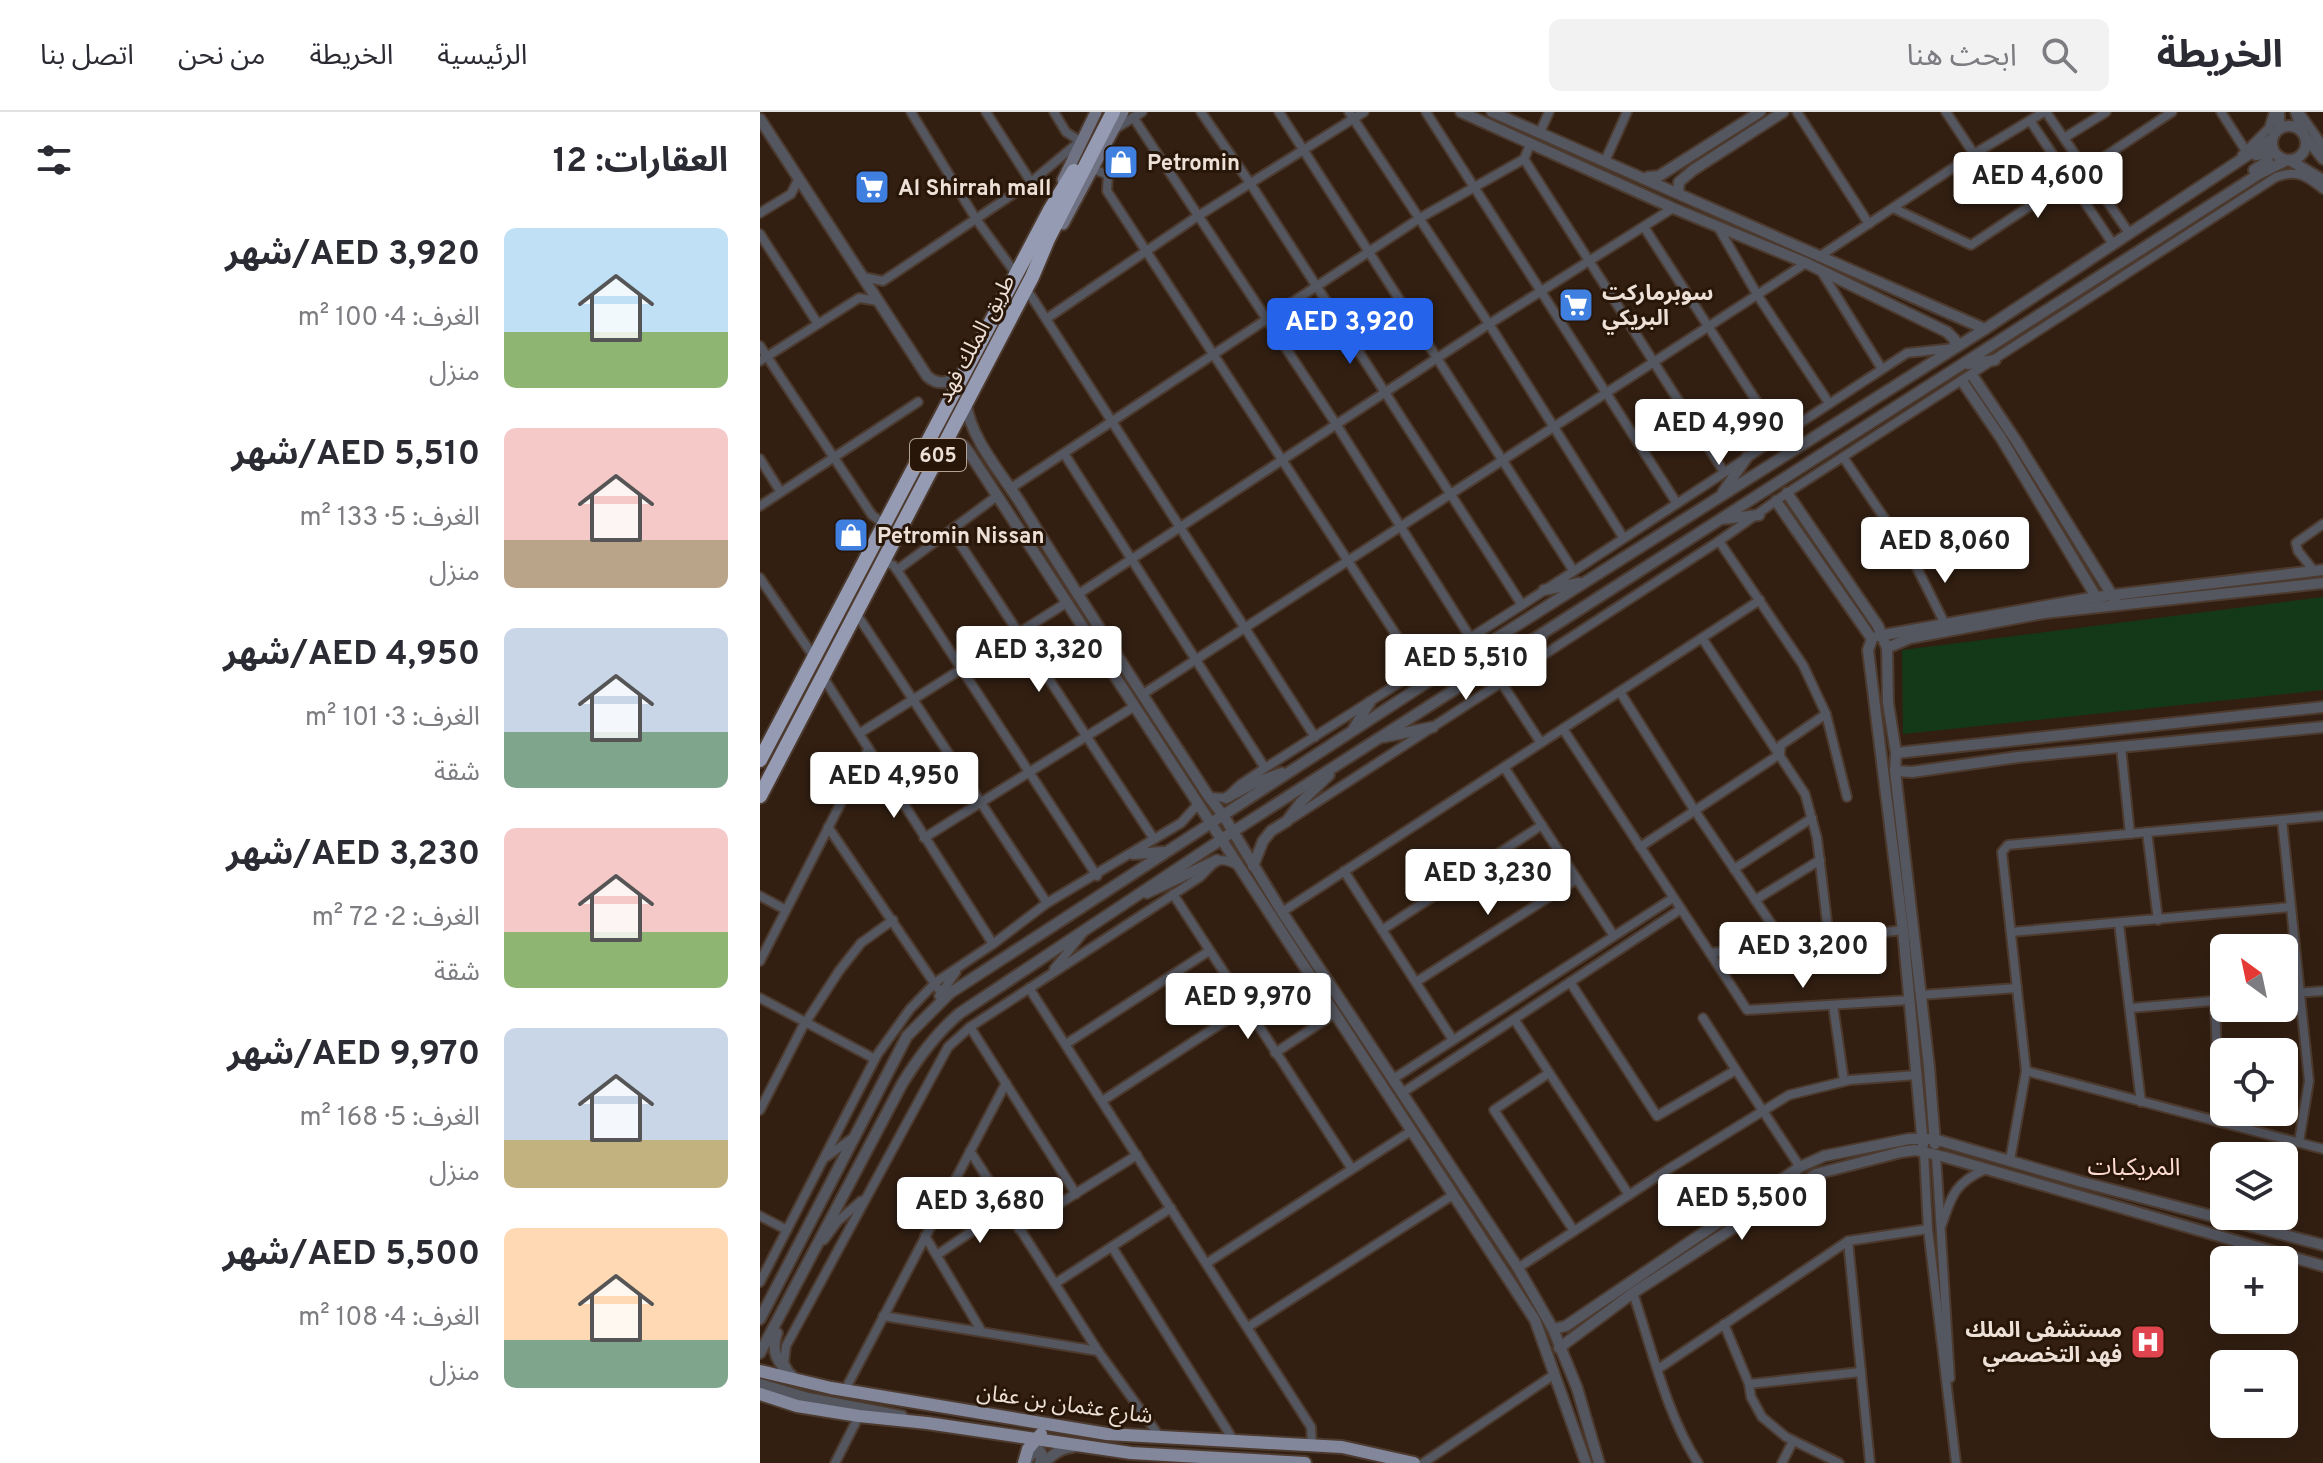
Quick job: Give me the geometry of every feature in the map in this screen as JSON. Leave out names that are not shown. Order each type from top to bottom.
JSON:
[{"type":"highway","name":"طريق الملك فهد","points":[[760,760],[1050,210],[1105,112]]},
{"type":"highway","name":"طريق الملك فهد","points":[[760,796],[1029,283],[1113,112]]},
{"type":"main road","points":[[1050,210],[1096,112]]},
{"type":"main road","points":[[1029,283],[1113,130],[1128,115]]},
{"type":"main road","name":"شارع عثمان بن عفان","points":[[760,1371],[845,1390],[1107,1434],[1312,1445],[1376,1453],[1414,1463]]},
{"type":"main road","name":"شارع عثمان بن عفان","points":[[760,1394],[797,1406],[859,1416],[1131,1453],[1305,1463]]},
{"type":"main road","points":[[1023,1463],[1036,1438],[1056,1427],[1066,1427]]},
{"type":"street","points":[[911,112],[976,219],[1016,275]]},
{"type":"street","points":[[986,112],[1031,182]]},
{"type":"street","points":[[863,277],[883,281],[1031,182],[1080,141],[1066,132],[1054,112]]},
{"type":"street","points":[[1142,112],[1128,115],[1336,424],[1470,637]]},
{"type":"street","points":[[1201,112],[1522,605]]},
{"type":"street","points":[[1279,112],[1573,570]]},
{"type":"street","points":[[1046,319],[1351,115],[1364,112]]},
{"type":"street","points":[[1426,112],[1676,502]]},
{"type":"street","points":[[1461,112],[1673,208],[1820,269],[1947,332],[1955,340],[1954,348]]},
{"type":"street","points":[[1492,112],[1985,329]]},
{"type":"street","points":[[1540,132],[1549,112]]},
{"type":"street","points":[[1605,161],[1627,112]]},
{"type":"street","points":[[1646,178],[1659,176],[1760,112]]},
{"type":"street","points":[[1678,193],[1679,182],[1783,112]]},
{"type":"street","points":[[1797,112],[1869,224]]},
{"type":"street","points":[[1946,112],[1974,154]]},
{"type":"street","points":[[2064,138],[2106,112]]},
{"type":"street","points":[[1893,208],[1971,245],[2172,112]]},
{"type":"street","points":[[2221,112],[2246,151]]},
{"type":"street","points":[[2217,175],[2269,128],[2276,112]]},
{"type":"street","points":[[2276,112],[2272,148],[2277,156],[2323,189]]},
{"type":"street","points":[[1253,866],[1263,841],[1271,831],[2265,184],[2301,157],[2306,149],[2298,112]]},
{"type":"street","points":[[2298,112],[2323,146]]},
{"type":"street","points":[[1351,115],[1489,324],[1623,537]]},
{"type":"street","points":[[1820,256],[2039,115]]},
{"type":"street","points":[[2039,115],[2064,138],[2129,233]]},
{"type":"street","points":[[2039,115],[2070,180],[2113,244]]},
{"type":"street","points":[[760,119],[931,380],[949,381],[964,372]]},
{"type":"street","points":[[760,1319],[907,1036],[950,993],[1585,582],[1985,329],[2275,134],[2295,126],[2323,159]]},
{"type":"street","points":[[1011,488],[1420,218],[1524,159],[1530,145]]},
{"type":"street","points":[[2200,227],[2212,204],[2241,178],[2268,161],[2267,153],[2255,155],[2217,175]]},
{"type":"street","points":[[1524,159],[1724,472]]},
{"type":"street","points":[[760,1353],[902,1084],[917,1059],[960,1013],[1222,838],[2259,174],[2289,164],[2323,180]]},
{"type":"street","points":[[1675,165],[1678,175],[1687,176]]},
{"type":"street","points":[[1093,169],[1108,175],[1107,191],[1419,670]]},
{"type":"street","points":[[760,213],[791,194],[798,180]]},
{"type":"street","points":[[1077,595],[1489,324],[1673,208]]},
{"type":"street","points":[[1644,227],[1779,436]]},
{"type":"street","points":[[1718,227],[1758,296],[1829,403]]},
{"type":"street","points":[[760,234],[818,324]]},
{"type":"street","points":[[1143,694],[1806,263]]},
{"type":"street","points":[[1820,269],[1882,369]]},
{"type":"street","points":[[1029,283],[1046,319],[1315,737]]},
{"type":"street","points":[[763,358],[859,298],[878,301]]},
{"type":"street","points":[[1947,332],[1955,329],[1957,316]]},
{"type":"street","points":[[760,346],[763,358],[872,515],[884,524]]},
{"type":"street","points":[[1226,798],[1265,768],[1522,605],[1907,353],[1954,348]]},
{"type":"street","points":[[1962,364],[1995,360]]},
{"type":"street","points":[[1967,378],[2017,442],[2115,600]]},
{"type":"street","points":[[1967,378],[2099,602]]},
{"type":"street","points":[[760,506],[918,402]]},
{"type":"street","points":[[966,403],[967,412],[984,445],[1143,694],[1204,800],[1211,823],[1535,1320],[1586,1463]]},
{"type":"street","points":[[970,454],[970,446],[974,442],[984,445]]},
{"type":"street","points":[[938,455],[948,445],[956,443],[964,446],[1135,706],[1204,800],[1223,815],[1234,831],[1282,912],[1518,1268],[1553,1329],[1577,1388],[1599,1463]]},
{"type":"street","points":[[1065,455],[1129,560],[1265,768]]},
{"type":"street","points":[[1720,496],[1747,457]]},
{"type":"street","points":[[1843,457],[1914,562],[1945,624]]},
{"type":"street","points":[[760,459],[780,491]]},
{"type":"street","points":[[1787,493],[1877,636]]},
{"type":"street","points":[[897,570],[997,496]]},
{"type":"street","points":[[1776,501],[1887,648],[1888,703],[1921,995],[1928,1139],[1924,1152],[1928,1229],[1956,1463]]},
{"type":"street","points":[[1720,519],[1759,515]]},
{"type":"street","points":[[1914,562],[1925,560],[1978,524]]},
{"type":"street","points":[[2319,571],[2298,551],[2296,543],[2323,524]]},
{"type":"street","points":[[951,530],[1154,839]]},
{"type":"street","points":[[1719,541],[1803,665],[1826,714],[1847,797]]},
{"type":"street","points":[[883,562],[897,570],[1097,876]]},
{"type":"street","points":[[1951,1427],[1950,1362],[1936,1154],[1928,1139],[1917,1075],[1903,930],[1868,650],[1877,636],[1945,624],[2319,571]]},
{"type":"street","points":[[760,578],[814,657]]},
{"type":"street","points":[[1544,590],[1585,582]]},
{"type":"street","points":[[2115,600],[2323,583]]},
{"type":"street","points":[[1282,912],[1760,600]]},
{"type":"street","points":[[1887,648],[1910,638],[2099,602]]},
{"type":"street","points":[[860,733],[1066,603]]},
{"type":"street","points":[[856,613],[1047,903]]},
{"type":"street","points":[[1520,671],[1545,632]]},
{"type":"street","points":[[1702,638],[1805,794],[1820,860],[1829,939]]},
{"type":"street","points":[[823,677],[993,944]]},
{"type":"street","points":[[1501,682],[1541,743]]},
{"type":"street","points":[[1620,692],[1695,811],[1785,944]]},
{"type":"street","points":[[1352,732],[1370,702]]},
{"type":"street","points":[[924,838],[1135,706]]},
{"type":"street","points":[[1896,753],[2323,707]]},
{"type":"street","points":[[1640,847],[1780,754],[1781,745],[1826,714]]},
{"type":"street","points":[[1378,738],[1433,727]]},
{"type":"street","points":[[1895,771],[1912,772],[2018,757],[2323,727]]},
{"type":"street","points":[[1563,729],[1747,1010],[1910,1000]]},
{"type":"street","points":[[2121,747],[2130,834]]},
{"type":"street","points":[[760,961],[868,750]]},
{"type":"street","points":[[1287,821],[1301,802],[1345,760]]},
{"type":"street","points":[[760,1282],[875,1059],[910,1009],[936,982],[1047,903],[1097,876],[1181,823],[1204,800],[1226,798],[1254,783],[1302,765]]},
{"type":"street","points":[[1504,767],[1614,936]]},
{"type":"street","points":[[2010,1160],[2026,1071],[2002,852],[2008,845],[2323,816]]},
{"type":"street","points":[[1734,869],[1812,818]]},
{"type":"street","points":[[2282,820],[2293,934]]},
{"type":"street","points":[[1382,930],[1542,825]]},
{"type":"street","points":[[828,827],[941,993]]},
{"type":"street","points":[[2147,832],[2158,920]]},
{"type":"street","points":[[1133,854],[1165,852]]},
{"type":"street","points":[[1126,902],[1217,860],[1225,859],[1238,866]]},
{"type":"street","points":[[792,1376],[784,1363],[786,1346],[948,1047],[970,1027],[1200,877],[1217,860]]},
{"type":"street","points":[[1755,900],[1820,860]]},
{"type":"street","points":[[1344,871],[1453,1040]]},
{"type":"street","points":[[1416,982],[1577,879]]},
{"type":"street","points":[[1173,894],[1352,1169]]},
{"type":"street","points":[[760,896],[786,910]]},
{"type":"street","points":[[1393,1079],[1673,898]]},
{"type":"street","points":[[2011,932],[2290,907]]},
{"type":"street","points":[[1402,1093],[1681,909]]},
{"type":"street","points":[[760,1110],[806,1022],[839,971],[861,943],[893,920]]},
{"type":"street","points":[[2119,924],[2141,1102]]},
{"type":"street","points":[[1048,976],[1088,928]]},
{"type":"street","points":[[1710,953],[1903,930]]},
{"type":"street","points":[[1066,1044],[1209,951]]},
{"type":"street","points":[[925,1016],[961,964]]},
{"type":"street","points":[[1570,982],[1657,1116],[1736,1070]]},
{"type":"street","points":[[1029,988],[1311,1427],[1312,1445]]},
{"type":"street","points":[[1921,995],[2017,988]]},
{"type":"street","points":[[2299,1142],[2309,1081],[2298,993],[2323,991]]},
{"type":"street","points":[[760,998],[875,1059]]},
{"type":"street","points":[[2131,1008],[2210,1001]]},
{"type":"street","points":[[1833,1005],[1844,1081]]},
{"type":"street","points":[[1102,1101],[1245,1008]]},
{"type":"street","points":[[1275,1053],[1334,1014]]},
{"type":"street","points":[[1703,1018],[1800,1167]]},
{"type":"street","points":[[1514,1019],[1629,1195]]},
{"type":"street","points":[[970,1027],[1076,1194]]},
{"type":"street","points":[[2026,1071],[2210,1119]]},
{"type":"street","points":[[1404,1072],[1433,1073]]},
{"type":"street","points":[[1549,1073],[1494,1110],[1574,1231]]},
{"type":"street","points":[[1518,1268],[1789,1095],[1844,1081],[1917,1075]]},
{"type":"street","points":[[845,1390],[1006,1083]]},
{"type":"street","points":[[2238,1126],[2323,1149]]},
{"type":"street","points":[[1207,1263],[1411,1131]]},
{"type":"street","points":[[825,1158],[855,1137]]},
{"type":"street","points":[[1553,1329],[1566,1326],[1800,1167],[1824,1156],[1909,1139],[1928,1139],[2323,1245]]},
{"type":"street","points":[[970,1151],[1098,1351],[1160,1437]]},
{"type":"street","points":[[1559,1348],[1633,1293],[1816,1174],[1901,1152],[1936,1154],[2323,1266]]},
{"type":"street","points":[[1019,1229],[1137,1155]]},
{"type":"street","points":[[1941,1228],[1951,1195],[1968,1178],[1987,1169]]},
{"type":"street","points":[[2045,1186],[2051,1181],[2070,1185],[2082,1182]]},
{"type":"street","points":[[1248,1327],[1453,1195]]},
{"type":"street","points":[[813,1253],[838,1221],[866,1197]]},
{"type":"street","points":[[937,1255],[1006,1208]]},
{"type":"street","points":[[1056,1283],[1171,1208]]},
{"type":"street","points":[[760,1216],[787,1230]]},
{"type":"street","points":[[1658,1369],[1848,1241],[1928,1229]]},
{"type":"street","points":[[925,1236],[982,1332]]},
{"type":"street","points":[[1848,1241],[1870,1463]]},
{"type":"street","points":[[1112,1247],[1234,1441]]},
{"type":"street","points":[[760,1303],[789,1262]]},
{"type":"street","points":[[1633,1293],[1672,1409],[1687,1446],[1698,1463]]},
{"type":"street","points":[[789,1299],[773,1343],[775,1356],[792,1376],[808,1383]]},
{"type":"street","points":[[883,1316],[1098,1351]]},
{"type":"street","points":[[1724,1324],[1749,1384],[1751,1397],[1762,1417],[1793,1441],[1839,1463]]},
{"type":"street","points":[[1749,1384],[1861,1372]]},
{"type":"street","points":[[1423,1463],[1555,1374]]},
{"type":"street","points":[[760,1384],[808,1398],[868,1408],[927,1423]]},
{"type":"street","points":[[835,1463],[859,1416]]},
{"type":"street","points":[[993,1432],[1016,1440],[1022,1447],[1023,1463]]},
{"type":"street","points":[[1782,1463],[1793,1441]]},
{"type":"street","points":[[1023,1463],[1031,1454],[1040,1451],[1043,1463],[1064,1448],[1087,1447]]},
{"type":"green space","points":[[2323,597],[2323,690],[1903,734],[1902,650]]},
{"type":"place","name":"Petromin","points":[[1121,162]]},
{"type":"place","name":"Al Shirrah mall","points":[[872,187]]},
{"type":"place","name":"سوبرماركت البريكي","points":[[1576,305]]},
{"type":"place","name":"Petromin Nissan","points":[[851,535]]},
{"type":"place","name":"مستشفى الملك فهد التخصصي","points":[[2148,1342]]},
{"type":"district","name":"المريكبات","points":[[2134,1167]]}]
